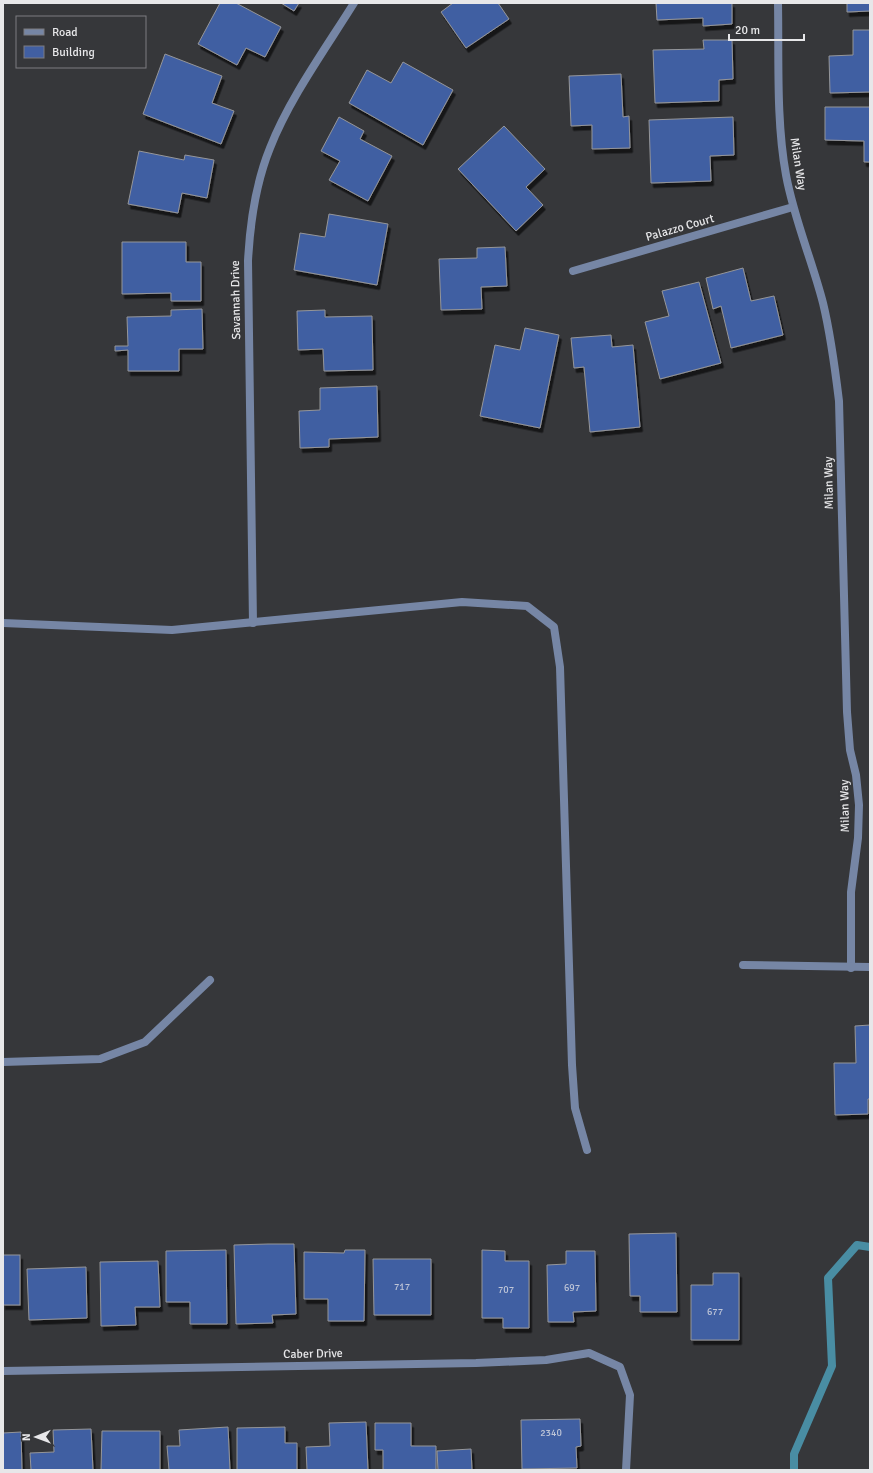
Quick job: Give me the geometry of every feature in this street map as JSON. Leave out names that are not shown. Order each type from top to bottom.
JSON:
[{"type":"street","name":"Savannah Drive","points":[[253,622],[248,261],[249,232],[260,176],[270,147],[288,109],[354,3]]},
{"type":"street","name":"Milan Way","points":[[778,3],[782,152],[793,207],[823,302],[834,352],[839,402],[846,712],[850,750],[856,776],[859,805],[858,838],[851,892],[851,968]]},
{"type":"street","name":"Palazzo Court","points":[[573,271],[793,207]]},
{"type":"street","points":[[3,623],[172,630],[462,602],[527,606],[554,627],[560,667],[572,1065],[575,1108],[587,1150]]},
{"type":"street","points":[[743,965],[851,968],[870,967]]},
{"type":"street","points":[[3,1062],[100,1059],[145,1042],[210,980]]},
{"type":"street","name":"Caber Drive","points":[[3,1371],[476,1363],[546,1360],[589,1353],[620,1367],[630,1395],[626,1470]]},
{"type":"building","points":[[220,3],[236,3],[281,27],[265,57],[246,48],[237,65],[198,44]]},
{"type":"building","points":[[281,3],[299,3],[294,11]]},
{"type":"building","points":[[453,3],[498,3],[509,19],[466,48],[441,12]]},
{"type":"building","points":[[656,3],[732,3],[732,24],[703,26],[703,18],[657,20]]},
{"type":"building","points":[[847,3],[870,3],[870,11],[847,12]]},
{"type":"building","points":[[853,30],[870,30],[870,92],[830,93],[829,56],[853,55]]},
{"type":"building","points":[[703,40],[732,40],[733,79],[719,80],[719,101],[655,103],[653,50],[704,49]]},
{"type":"building","points":[[165,54],[222,76],[212,103],[234,111],[221,144],[143,114]]},
{"type":"building","points":[[403,62],[453,90],[423,145],[349,103],[367,70],[391,83]]},
{"type":"building","points":[[621,74],[623,117],[629,116],[630,148],[592,149],[592,125],[571,126],[569,76]]},
{"type":"building","points":[[825,107],[870,107],[870,162],[864,162],[864,141],[825,140]]},
{"type":"building","points":[[339,117],[364,131],[360,139],[392,156],[368,201],[329,180],[340,161],[321,151]]},
{"type":"building","points":[[733,117],[734,155],[710,156],[711,181],[651,183],[649,120]]},
{"type":"building","points":[[504,126],[545,169],[526,187],[543,205],[516,231],[458,169]]},
{"type":"building","points":[[139,151],[184,160],[185,155],[214,160],[207,198],[182,193],[178,213],[128,204]]},
{"type":"building","points":[[329,214],[388,224],[377,285],[294,270],[300,233],[325,237]]},
{"type":"building","points":[[122,242],[186,242],[186,262],[201,262],[201,301],[171,301],[171,293],[122,294]]},
{"type":"building","points":[[505,247],[507,286],[481,287],[482,309],[441,310],[439,259],[477,258],[477,248]]},
{"type":"building","points":[[743,268],[751,301],[774,296],[783,335],[731,348],[721,306],[713,309],[706,278]]},
{"type":"building","points":[[699,282],[721,363],[660,379],[645,322],[669,316],[662,291]]},
{"type":"building","points":[[202,309],[203,349],[179,349],[179,371],[128,371],[128,350],[115,351],[115,346],[128,346],[127,317],[171,316],[171,310]]},
{"type":"building","points":[[325,310],[325,317],[372,316],[373,370],[324,371],[323,349],[298,350],[297,311]]},
{"type":"building","points":[[525,328],[559,335],[540,428],[480,416],[495,345],[520,350]]},
{"type":"building","points":[[611,335],[612,347],[633,345],[640,427],[590,432],[584,367],[574,368],[571,338]]},
{"type":"building","points":[[377,386],[378,437],[329,439],[329,447],[300,448],[299,411],[320,410],[320,388]]},
{"type":"building","points":[[870,1025],[870,1099],[868,1099],[868,1114],[835,1115],[834,1063],[856,1063],[855,1026]]},
{"type":"building","points":[[676,1233],[677,1312],[640,1312],[640,1296],[630,1296],[629,1234]]},
{"type":"building","points":[[294,1244],[296,1314],[272,1315],[273,1323],[236,1324],[234,1245]]},
{"type":"building","points":[[226,1250],[227,1324],[190,1324],[190,1302],[166,1302],[166,1251]]},
{"type":"building","points":[[345,1250],[365,1250],[364,1321],[328,1321],[328,1299],[304,1299],[304,1252],[344,1253]]},
{"type":"building","points":[[482,1250],[505,1251],[505,1261],[529,1261],[529,1328],[503,1328],[503,1318],[482,1318]]},
{"type":"building","points":[[566,1251],[595,1251],[596,1311],[573,1312],[574,1322],[548,1322],[547,1265],[566,1264]]},
{"type":"building","points":[[3,1255],[20,1255],[20,1305],[3,1305]]},
{"type":"building","points":[[373,1259],[431,1259],[431,1315],[374,1315]]},
{"type":"building","points":[[158,1261],[160,1307],[135,1307],[136,1325],[101,1326],[100,1262]]},
{"type":"building","points":[[86,1267],[87,1318],[29,1320],[27,1269]]},
{"type":"building","points":[[713,1273],[739,1273],[739,1340],[691,1340],[691,1285],[713,1285]]},
{"type":"building","points":[[580,1419],[581,1446],[576,1447],[577,1468],[522,1469],[521,1420]]},
{"type":"building","points":[[366,1422],[368,1470],[307,1470],[306,1447],[330,1446],[329,1423]]},
{"type":"building","points":[[375,1423],[411,1423],[411,1446],[436,1446],[436,1470],[383,1470],[383,1450],[375,1450]]},
{"type":"building","points":[[228,1427],[230,1470],[169,1470],[167,1446],[180,1446],[179,1430]]},
{"type":"building","points":[[285,1427],[285,1443],[297,1443],[297,1470],[237,1470],[237,1428]]},
{"type":"building","points":[[91,1429],[93,1470],[31,1470],[30,1453],[54,1452],[53,1430]]},
{"type":"building","points":[[102,1431],[160,1431],[160,1470],[101,1470]]},
{"type":"building","points":[[21,1432],[22,1470],[3,1470],[3,1433]]},
{"type":"building","points":[[471,1449],[472,1470],[438,1470],[437,1451]]},
{"type":"waterway","points":[[794,1470],[794,1454],[832,1366],[828,1278],[857,1245],[870,1247]]}]
